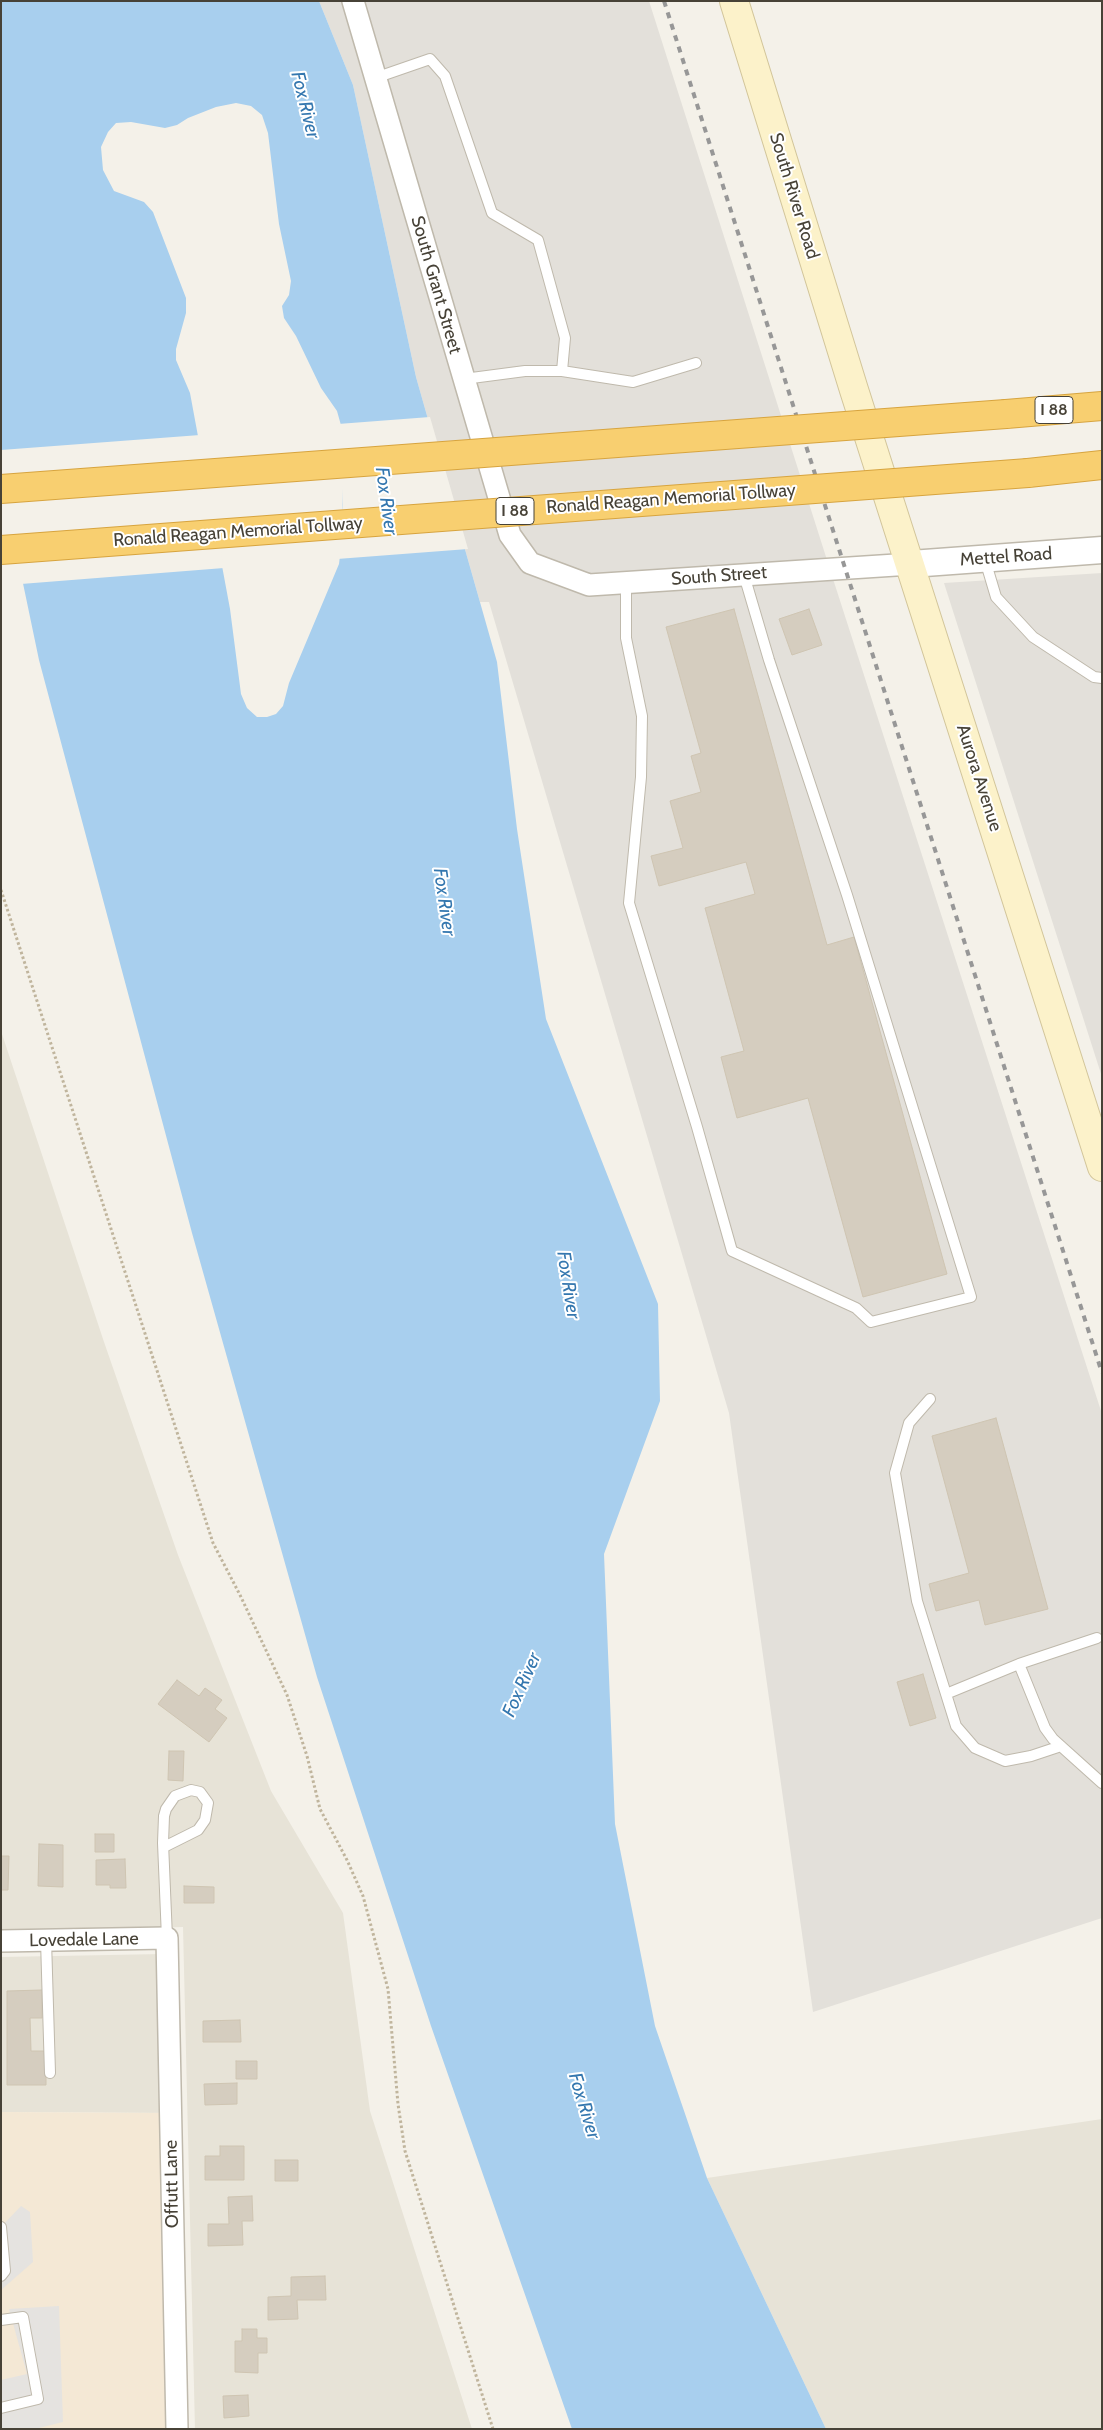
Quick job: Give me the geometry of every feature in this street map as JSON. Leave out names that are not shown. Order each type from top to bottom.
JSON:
[{"type":"highway","name":"I 88","points":[[1,489],[1102,406]]},
{"type":"highway","name":"Ronald Reagan Memorial Tollway","points":[[1,550],[1028,473],[1102,464]]},
{"type":"main road","name":"South River Road","points":[[734,1],[854,390]]},
{"type":"main road","name":"Aurora Avenue","points":[[854,390],[1102,1167]]},
{"type":"street","name":"South Grant Street","points":[[353,1],[510,535],[530,563]]},
{"type":"street","name":"Mettel Road","points":[[911,564],[1102,550]]},
{"type":"street","name":"South Street","points":[[530,563],[589,585],[911,564]]},
{"type":"street","name":"Lovedale Lane","points":[[1,1941],[167,1938]]},
{"type":"street","name":"Offutt Lane","points":[[167,1938],[177,2429]]},
{"type":"lane","points":[[375,78],[430,60],[445,76],[492,213],[538,240],[565,338],[562,371]]},
{"type":"lane","points":[[464,379],[525,371],[562,371],[633,382],[696,363]]},
{"type":"lane","points":[[985,559],[996,598],[1033,637],[1094,677],[1102,678]]},
{"type":"lane","points":[[626,583],[626,638],[642,716],[641,777],[629,903],[697,1127],[732,1251],[856,1308],[870,1322],[971,1297],[847,895],[769,660],[744,574]]},
{"type":"lane","points":[[930,1400],[908,1423],[895,1473],[917,1601],[956,1726],[975,1748],[1005,1762],[1061,1746]]},
{"type":"lane","points":[[946,1694],[1020,1664],[1097,1638]]},
{"type":"lane","points":[[1020,1664],[1045,1728],[1061,1746],[1102,1783]]},
{"type":"lane","points":[[164,1847],[198,1830],[205,1820],[208,1802],[200,1792],[192,1790],[175,1796],[164,1816],[164,1847],[167,1938]]},
{"type":"lane","points":[[46,1940],[50,2073]]},
{"type":"lane","points":[[1,2228],[5,2271],[1,2276]]},
{"type":"lane","points":[[1,2320],[24,2317],[38,2399],[1,2408]]},
{"type":"path","points":[[1,890],[212,1543],[240,1594],[287,1695],[307,1756],[320,1809],[347,1860],[363,1896],[388,1989],[398,2104],[405,2151],[493,2429]]},
{"type":"shaded area","points":[[319,1],[649,1],[1102,1414],[1102,1918],[813,2012],[729,1413],[489,602],[480,602],[416,377],[353,85]]},
{"type":"shaded area","points":[[1102,573],[1102,1077],[944,583]]},
{"type":"shaded area","points":[[1,1031],[104,1342],[178,1555],[271,1791],[343,1913],[370,2111],[472,2429],[195,2429],[183,1927],[1,1932]]},
{"type":"shaded area","points":[[163,1954],[169,2113],[1,2112],[1,1957]]},
{"type":"shaded area","points":[[1,2112],[169,2113],[174,2429],[1,2429]]},
{"type":"shaded area","points":[[1102,2119],[1102,2429],[826,2429],[707,2178]]},
{"type":"shaded area","points":[[21,2206],[30,2212],[33,2262],[1,2290],[1,2227]]},
{"type":"shaded area","points":[[59,2306],[63,2422],[35,2429],[1,2429],[1,2380],[27,2374],[9,2309]]},
{"type":"water","name":"Fox River","points":[[1,1],[319,1],[353,85],[416,377],[497,662],[517,829],[546,1019],[658,1304],[660,1401],[604,1554],[615,1824],[655,2026],[707,2178],[826,2429],[572,2429],[431,2026],[317,1677],[192,1233],[39,660],[1,478]],"holes":[[[236,103],[251,106],[262,115],[268,133],[279,224],[291,281],[289,295],[282,306],[284,318],[296,336],[321,388],[337,411],[344,436],[342,539],[339,564],[289,683],[283,706],[276,714],[267,717],[257,717],[247,708],[241,694],[230,609],[190,393],[176,360],[176,349],[186,313],[186,298],[153,212],[144,202],[114,191],[103,170],[101,147],[108,132],[116,123],[131,122],[165,128],[177,125],[188,118],[216,107]]]},
{"type":"pier","points":[[430,417],[468,549],[337,559],[343,505],[342,436],[338,424]]},
{"type":"pier","points":[[200,435],[224,568],[21,584],[1,490],[1,450]]},
{"type":"building","points":[[734,609],[827,945],[854,937],[947,1274],[863,1297],[808,1098],[737,1118],[721,1057],[744,1051],[705,908],[755,894],[746,862],[659,886],[651,856],[683,848],[670,801],[701,792],[691,756],[701,753],[666,627]]},
{"type":"building","points":[[809,609],[822,645],[792,655],[779,619]]},
{"type":"building","points":[[996,1418],[1048,1609],[985,1625],[979,1600],[936,1611],[929,1584],[969,1573],[932,1436]]},
{"type":"building","points":[[923,1674],[936,1718],[910,1726],[897,1682]]},
{"type":"building","points":[[177,1680],[199,1696],[205,1688],[222,1700],[215,1709],[227,1718],[209,1742],[158,1704]]},
{"type":"building","points":[[169,1751],[184,1751],[183,1781],[168,1780]]},
{"type":"building","points":[[95,1834],[114,1834],[114,1852],[95,1852]]},
{"type":"building","points":[[39,1844],[63,1845],[63,1887],[38,1886]]},
{"type":"building","points":[[1,1856],[9,1856],[8,1890],[1,1890]]},
{"type":"building","points":[[125,1859],[126,1888],[110,1888],[110,1885],[96,1885],[96,1860]]},
{"type":"building","points":[[184,1886],[214,1887],[214,1903],[184,1903]]},
{"type":"building","points":[[42,1990],[42,2018],[30,2018],[31,2051],[46,2051],[46,2085],[7,2085],[7,1991]]},
{"type":"building","points":[[240,2020],[241,2042],[203,2042],[203,2021]]},
{"type":"building","points":[[236,2061],[257,2061],[257,2079],[236,2079]]},
{"type":"building","points":[[237,2083],[237,2104],[205,2105],[204,2084]]},
{"type":"building","points":[[220,2146],[244,2146],[244,2180],[205,2180],[205,2156],[220,2156]]},
{"type":"building","points":[[275,2160],[298,2160],[298,2181],[275,2181]]},
{"type":"building","points":[[252,2196],[253,2221],[242,2221],[243,2245],[208,2246],[208,2224],[229,2224],[228,2197]]},
{"type":"building","points":[[325,2276],[326,2300],[297,2300],[298,2319],[268,2320],[268,2297],[291,2296],[291,2277]]},
{"type":"building","points":[[242,2329],[257,2329],[257,2338],[267,2338],[267,2353],[258,2353],[258,2373],[235,2372],[235,2341],[242,2341]]},
{"type":"building","points":[[248,2395],[249,2416],[224,2418],[223,2396]]},
{"type":"railway","points":[[664,1],[1102,1373]]}]
